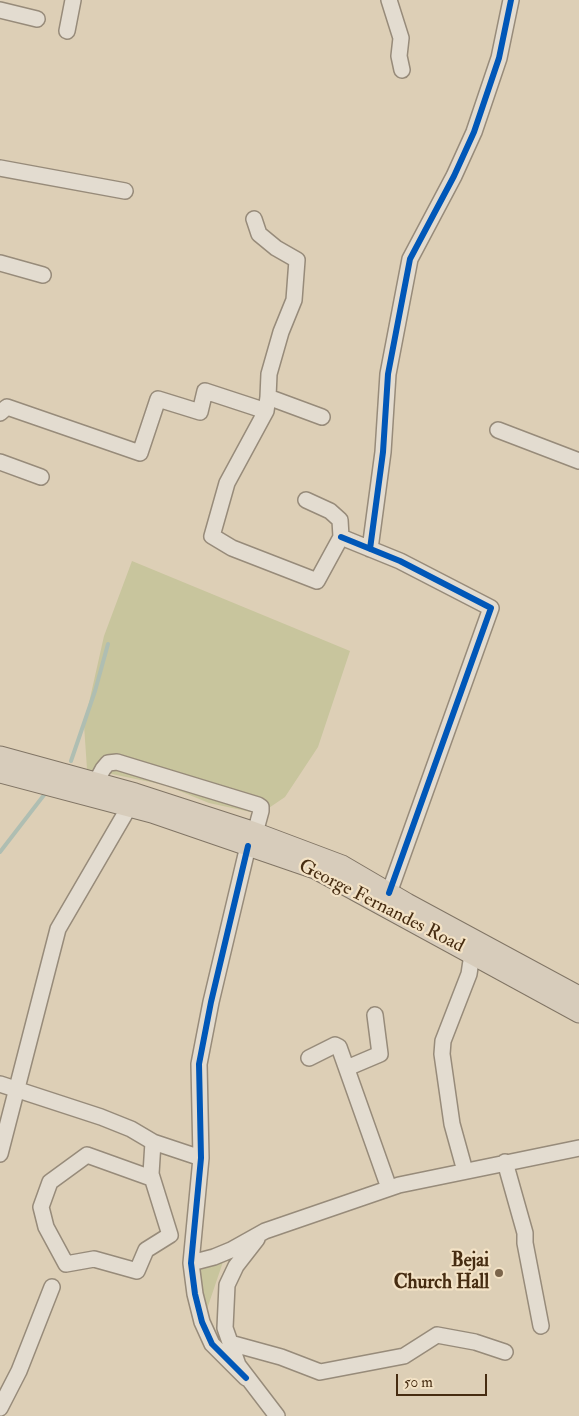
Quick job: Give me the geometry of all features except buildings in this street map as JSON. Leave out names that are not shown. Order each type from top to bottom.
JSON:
[{"type":"main road","name":"George Fernandes Road","points":[[0,756],[135,793],[252,839],[315,869],[579,1013]]},
{"type":"main road","name":"George Fernandes Road","points":[[0,773],[252,839],[342,865],[579,996]]},
{"type":"street","points":[[67,31],[73,0]]},
{"type":"street","points":[[389,0],[401,38],[399,56],[402,70]]},
{"type":"street","points":[[370,549],[383,452],[388,374],[410,259],[454,176],[474,132],[499,58],[512,0]]},
{"type":"street","points":[[0,10],[37,19]]},
{"type":"street","points":[[0,168],[125,191]]},
{"type":"street","points":[[254,219],[259,234],[276,248],[297,260],[294,300],[281,332],[269,374],[267,404],[226,483],[212,536],[232,548],[317,581],[341,537],[340,520],[330,511],[306,500]]},
{"type":"street","points":[[0,263],[43,275]]},
{"type":"street","points":[[0,413],[7,407],[140,453],[158,399],[200,412],[205,391],[322,417]]},
{"type":"street","points":[[498,430],[579,462]]},
{"type":"street","points":[[0,462],[41,476]]},
{"type":"street","points":[[341,537],[400,561],[491,608],[389,892]]},
{"type":"street","points":[[96,782],[103,768],[108,763],[117,762],[261,807],[211,1002],[199,1064],[202,1158],[191,1264],[195,1294],[202,1322],[212,1344],[246,1378],[277,1416]]},
{"type":"street","points":[[0,1154],[58,929],[129,807]]},
{"type":"street","points":[[465,1171],[452,1124],[442,1054],[443,1041],[469,974],[472,954]]},
{"type":"street","points":[[347,1068],[380,1054],[375,1015]]},
{"type":"street","points":[[309,1058],[337,1045],[347,1068],[389,1188]]},
{"type":"street","points":[[0,1084],[102,1117],[131,1129],[153,1142],[202,1158]]},
{"type":"street","points":[[152,1178],[87,1155],[50,1182],[41,1207],[46,1227],[66,1264],[94,1259],[137,1271],[146,1250],[170,1235],[152,1178],[153,1142]]},
{"type":"street","points":[[191,1264],[214,1258],[265,1231],[389,1188],[505,1162],[579,1148]]},
{"type":"street","points":[[505,1162],[526,1233],[525,1243],[542,1326]]},
{"type":"street","points":[[246,1378],[238,1365],[225,1328],[228,1285],[236,1266],[265,1231]]},
{"type":"street","points":[[0,1408],[19,1371],[52,1286]]},
{"type":"street","points":[[230,1343],[281,1357],[320,1372],[404,1356],[436,1335],[475,1342],[505,1352]]},
{"type":"shaded area","points":[[132,561],[350,651],[318,747],[285,797],[260,814],[209,803],[165,785],[87,769],[84,725],[104,636]]},
{"type":"shaded area","points":[[225,1256],[206,1312],[195,1270]]},
{"type":"waterway","points":[[71,761],[95,691],[108,644]]},
{"type":"waterway","points":[[0,852],[44,795]]},
{"type":"cycle path","points":[[370,549],[383,452],[388,374],[410,259],[454,176],[474,132],[499,58],[511,0]]},
{"type":"cycle path","points":[[341,537],[400,561],[491,608],[389,893]]},
{"type":"cycle path","points":[[246,1378],[212,1344],[202,1322],[195,1294],[191,1263],[201,1158],[199,1064],[211,1002],[248,846]]},
{"type":"place","name":"Bejai Church Hall","points":[[499,1273]]}]
